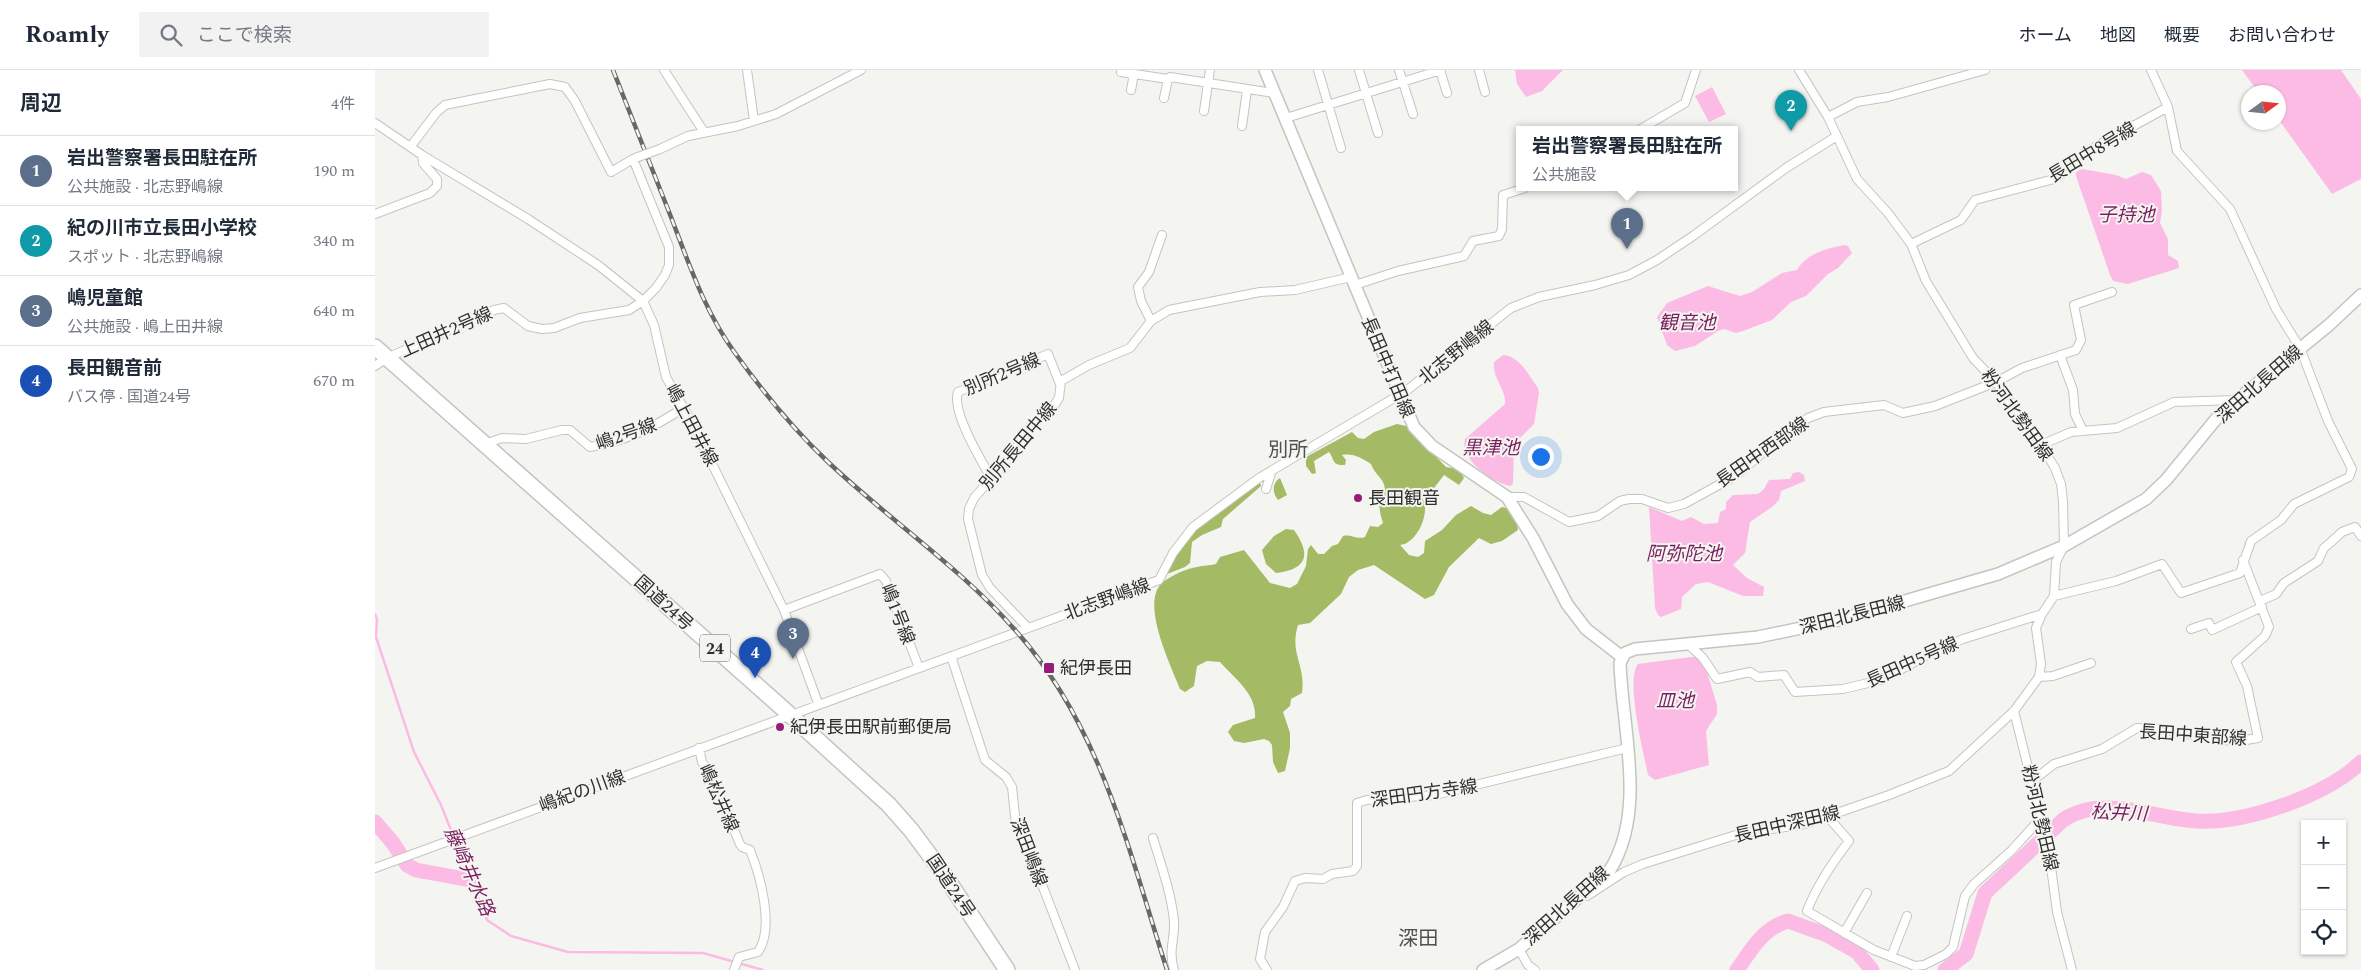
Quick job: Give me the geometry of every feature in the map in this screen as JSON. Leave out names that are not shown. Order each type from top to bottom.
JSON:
[{"type":"highway","name":"国道24号","points":[[375,347],[381,362],[485,444],[869,786],[911,830],[1007,970]]},
{"type":"street","points":[[664,70],[704,132]]},
{"type":"street","points":[[747,70],[753,121]]},
{"type":"street","points":[[411,146],[436,113],[445,106],[550,84],[565,87],[611,172],[636,158],[688,136],[776,114],[861,70]]},
{"type":"street","points":[[1204,111],[1210,70]]},
{"type":"street","name":"長田中打田線","points":[[1265,70],[1413,427],[1432,446],[1507,497],[1533,538],[1567,604],[1586,629],[1622,657]]},
{"type":"street","points":[[1318,70],[1341,148]]},
{"type":"street","points":[[1359,70],[1378,133]]},
{"type":"street","points":[[1399,70],[1413,114]]},
{"type":"street","points":[[1286,118],[1440,70],[1447,94]]},
{"type":"street","points":[[1479,70],[1485,92]]},
{"type":"street","points":[[1646,126],[1685,103],[1696,70]]},
{"type":"street","name":"粉河北勢田線","points":[[1799,70],[1828,117],[1857,179],[1888,213],[1911,244],[1926,281],[1973,358],[1996,382],[2055,468],[2061,484],[2064,546],[2056,562],[2054,596]]},
{"type":"street","points":[[1828,117],[1857,102],[1888,97],[1985,70]]},
{"type":"street","points":[[2014,711],[2039,677],[2041,664],[2036,628],[2041,614],[2054,596],[2116,582],[2162,564],[2181,593],[2240,573],[2251,541],[2281,520],[2294,504],[2349,477],[2352,469],[2328,421],[2300,348],[2276,309],[2230,210],[2177,151],[2168,107],[2151,70]]},
{"type":"street","points":[[1121,72],[1170,75],[1247,90],[1274,93]]},
{"type":"street","points":[[1131,90],[1134,74]]},
{"type":"street","points":[[1164,98],[1170,75]]},
{"type":"street","points":[[1242,126],[1247,90]]},
{"type":"street","name":"長田中8号線","points":[[1911,244],[1961,220],[1975,200],[2054,179],[2069,169],[2083,153],[2168,107]]},
{"type":"street","name":"嶋上田井線","points":[[375,123],[598,265],[643,301],[654,325],[666,377],[785,610],[818,703]]},
{"type":"street","name":"北志野嶋線","points":[[789,714],[1159,580],[1173,553],[1193,527],[1272,470],[1399,396],[1429,375],[1511,308],[1531,300],[1595,285],[1636,271],[1693,236],[1786,168],[1837,136]]},
{"type":"street","points":[[375,214],[430,193],[437,186],[437,179],[423,163],[423,155]]},
{"type":"street","points":[[636,158],[669,247],[669,265],[665,275],[643,301]]},
{"type":"street","name":"別所長田中線","points":[[1028,628],[991,588],[982,575],[968,519],[969,509],[974,498],[1010,457],[1032,424],[1055,404],[1059,398],[1060,384],[1065,378],[1089,365],[1130,348],[1151,321],[1169,310],[1260,292],[1295,290],[1353,281],[1464,256],[1473,242],[1499,236],[1502,229],[1503,195],[1516,191]]},
{"type":"street","points":[[1151,321],[1141,301],[1138,286],[1149,272],[1162,235]]},
{"type":"street","name":"長田中西部線","points":[[1507,497],[1524,497],[1569,522],[1598,516],[1620,501],[1629,499],[1642,499],[1669,508],[1684,504],[1735,476],[1785,434],[1816,415],[1824,412],[1885,405],[1898,412],[1910,412],[1935,406],[1996,382],[2022,368],[2076,350],[2081,344],[2081,334],[2074,305],[2113,292]]},
{"type":"street","name":"深田北長田線","points":[[1483,970],[1519,949],[1609,870],[1623,840],[1629,814],[1629,777],[1620,672],[1622,657],[1625,653],[1635,649],[1758,637],[1839,620],[1998,574],[2064,546],[2146,499],[2166,480],[2221,413],[2361,295]]},
{"type":"street","name":"上田井2号線","points":[[381,362],[494,310],[504,308],[511,312],[520,322],[542,329],[554,328],[581,318],[629,310],[643,301]]},
{"type":"street","name":"別所2号線","points":[[991,478],[960,414],[958,392],[1048,354],[1060,384]]},
{"type":"street","points":[[2061,355],[2073,390],[2075,414],[2083,431]]},
{"type":"street","points":[[2041,445],[2071,432],[2117,428],[2180,401],[2235,400]]},
{"type":"street","name":"嶋2号線","points":[[485,444],[502,438],[527,440],[562,430],[570,430],[590,447],[597,446],[613,442],[660,423],[683,408]]},
{"type":"street","points":[[2352,469],[2361,467]]},
{"type":"street","points":[[1266,489],[1272,470]]},
{"type":"street","points":[[2191,629],[2209,623],[2212,630],[2261,604],[2276,594],[2284,582],[2318,561],[2324,548],[2343,532],[2355,527],[2361,536]]},
{"type":"street","name":"長田中東部線","points":[[2032,780],[2053,764],[2102,749],[2137,728],[2160,729],[2222,740],[2240,741],[2258,738],[2247,686],[2236,662],[2268,632],[2269,627],[2243,560]]},
{"type":"street","name":"嶋1号線","points":[[785,610],[880,574],[886,581],[919,668]]},
{"type":"street","name":"長田中5号線","points":[[1689,645],[1703,658],[1717,678],[1750,672],[1758,677],[1784,675],[1795,692],[1834,690],[1881,680],[1937,650],[1963,639],[2041,614]]},
{"type":"street","name":"深田嶋線","points":[[951,656],[985,760],[1006,777],[1012,787],[1016,825],[1075,970]]},
{"type":"street","points":[[2039,677],[2053,676],[2091,663]]},
{"type":"street","name":"粉河北勢田線","points":[[2014,711],[2049,852],[2057,912],[2072,970]]},
{"type":"street","name":"長田中深田線","points":[[1572,902],[1624,872],[1643,864],[1739,834],[1805,824],[1949,772],[2014,711]]},
{"type":"street","name":"嶋紀の川線","points":[[375,868],[789,714]]},
{"type":"street","name":"嶋松井線","points":[[699,748],[703,762],[710,774],[739,844],[742,848],[750,850],[761,882],[766,927],[764,940],[758,952],[736,965]]},
{"type":"street","name":"深田円方寺線","points":[[1267,970],[1260,959],[1265,932],[1283,907],[1295,882],[1305,878],[1323,879],[1332,874],[1353,871],[1357,866],[1357,803],[1367,800],[1435,795],[1627,748]]},
{"type":"street","points":[[1828,817],[1849,841],[1814,892],[1807,911],[1874,950],[1915,966],[1925,965],[1946,954],[1953,947],[1965,896],[1974,884],[2042,821]]},
{"type":"street","points":[[1153,838],[1171,900],[1174,937],[1170,956],[1174,970]]},
{"type":"street","points":[[1844,933],[1867,893]]},
{"type":"street","points":[[1891,957],[1907,916]]},
{"type":"street","points":[[1519,949],[1528,965],[1535,970]]},
{"type":"green space","points":[[1397,424],[1406,426],[1446,467],[1459,469],[1464,478],[1459,485],[1444,475],[1431,492],[1421,496],[1424,502],[1425,513],[1419,531],[1410,541],[1400,545],[1409,555],[1418,557],[1424,553],[1425,541],[1442,530],[1456,515],[1471,506],[1491,515],[1502,507],[1510,510],[1514,515],[1518,530],[1502,541],[1491,544],[1479,538],[1449,567],[1434,595],[1425,599],[1374,565],[1358,570],[1349,577],[1341,594],[1310,623],[1298,625],[1295,644],[1302,674],[1302,693],[1291,699],[1290,706],[1283,712],[1290,733],[1290,748],[1285,771],[1278,773],[1273,762],[1272,745],[1269,741],[1264,739],[1244,743],[1234,741],[1228,732],[1233,725],[1255,718],[1255,709],[1244,687],[1220,662],[1207,661],[1197,666],[1194,686],[1185,692],[1180,689],[1159,635],[1154,605],[1156,592],[1162,583],[1179,573],[1193,568],[1216,564],[1220,557],[1244,550],[1270,583],[1290,588],[1297,584],[1306,566],[1308,549],[1311,545],[1318,554],[1324,554],[1332,546],[1338,544],[1343,536],[1365,537],[1370,526],[1378,527],[1383,523],[1380,506],[1385,489],[1371,464],[1357,456],[1342,455],[1346,460],[1345,465],[1338,465],[1334,462],[1329,452],[1314,461],[1316,473],[1312,474],[1306,466],[1306,457],[1352,432],[1358,438],[1364,439],[1374,432]]},
{"type":"green space","points":[[1280,478],[1287,495],[1278,500],[1274,488],[1275,483]]},
{"type":"green space","points":[[1260,483],[1261,486],[1223,519],[1221,527],[1202,535],[1192,542],[1190,563],[1167,574],[1184,545],[1205,522]]},
{"type":"green space","points":[[1286,529],[1294,530],[1303,546],[1303,559],[1295,568],[1276,573],[1266,564],[1262,550],[1274,536]]},
{"type":"water","points":[[1515,70],[1563,70],[1542,91],[1526,97],[1517,84]]},
{"type":"water","points":[[2242,70],[2341,70],[2361,99],[2361,179],[2332,194],[2286,130],[2286,85],[2253,85]]},
{"type":"water","points":[[1712,87],[1726,114],[1709,122],[1695,96]]},
{"type":"water","name":"子持池","points":[[2082,169],[2116,175],[2126,179],[2142,172],[2151,175],[2161,191],[2162,211],[2160,223],[2168,239],[2168,255],[2178,261],[2179,268],[2128,284],[2113,281],[2076,176],[2076,172]]},
{"type":"water","name":"観音池","points":[[1844,245],[1848,246],[1852,253],[1838,268],[1828,274],[1806,296],[1791,302],[1772,320],[1736,333],[1724,329],[1695,346],[1675,351],[1667,345],[1657,317],[1667,303],[1708,286],[1740,296],[1752,292],[1782,273],[1797,270],[1806,259],[1817,253]]},
{"type":"water","name":"黒津池","points":[[1503,355],[1509,356],[1519,363],[1538,388],[1539,393],[1534,424],[1514,444],[1513,484],[1510,486],[1495,480],[1479,469],[1472,462],[1465,447],[1465,439],[1505,404],[1504,394],[1494,368],[1494,362]]},
{"type":"water","name":"阿弥陀池","points":[[1799,472],[1804,475],[1805,481],[1781,491],[1779,500],[1772,507],[1750,522],[1745,553],[1733,565],[1747,578],[1764,587],[1763,596],[1743,596],[1708,582],[1696,584],[1682,597],[1681,609],[1661,617],[1658,615],[1655,608],[1649,507],[1682,521],[1691,517],[1704,524],[1718,523],[1720,512],[1726,509],[1726,502],[1733,495],[1758,494],[1764,489],[1769,480],[1790,479],[1793,473]]},
{"type":"water","name":"皿池","points":[[1696,657],[1707,672],[1717,705],[1717,714],[1706,731],[1709,765],[1655,780],[1648,775],[1640,735],[1634,701],[1635,673],[1638,664]]},
{"type":"waterway","name":"藤崎井水路","points":[[375,614],[377,619],[376,637],[414,752],[441,805],[487,920],[511,936],[568,952],[703,953],[763,970]]},
{"type":"waterway","name":"松井川","points":[[1945,970],[1966,954],[1985,893],[2063,820],[2078,812],[2110,808],[2196,821],[2237,818],[2260,813],[2306,796],[2327,786],[2361,762]]},
{"type":"waterway","points":[[375,822],[393,843],[407,865],[416,870],[470,880]]},
{"type":"waterway","name":"松井川","points":[[1737,970],[1765,934],[1779,924],[1788,921],[1827,935],[1857,952],[1872,970]]},
{"type":"railway","points":[[613,70],[698,287],[715,321],[735,353],[778,409],[814,448],[850,482],[948,564],[1016,631],[1045,668],[1070,707],[1091,749],[1109,792],[1125,836],[1167,970]]},
{"type":"place","name":"紀の川市立長田小学校","points":[[1791,131]]},
{"type":"place","name":"岩出警察署長田駐在所","points":[[1627,249]]},
{"type":"place","name":"長田観音","points":[[1358,498]]},
{"type":"place","name":"嶋児童館","points":[[793,659]]},
{"type":"place","name":"紀伊長田","points":[[1049,668]]},
{"type":"place","name":"長田観音前","points":[[755,678]]},
{"type":"place","name":"紀伊長田駅前郵便局","points":[[780,727]]},
{"type":"district","name":"別所","points":[[1288,449]]},
{"type":"district","name":"深田","points":[[1418,938]]}]
